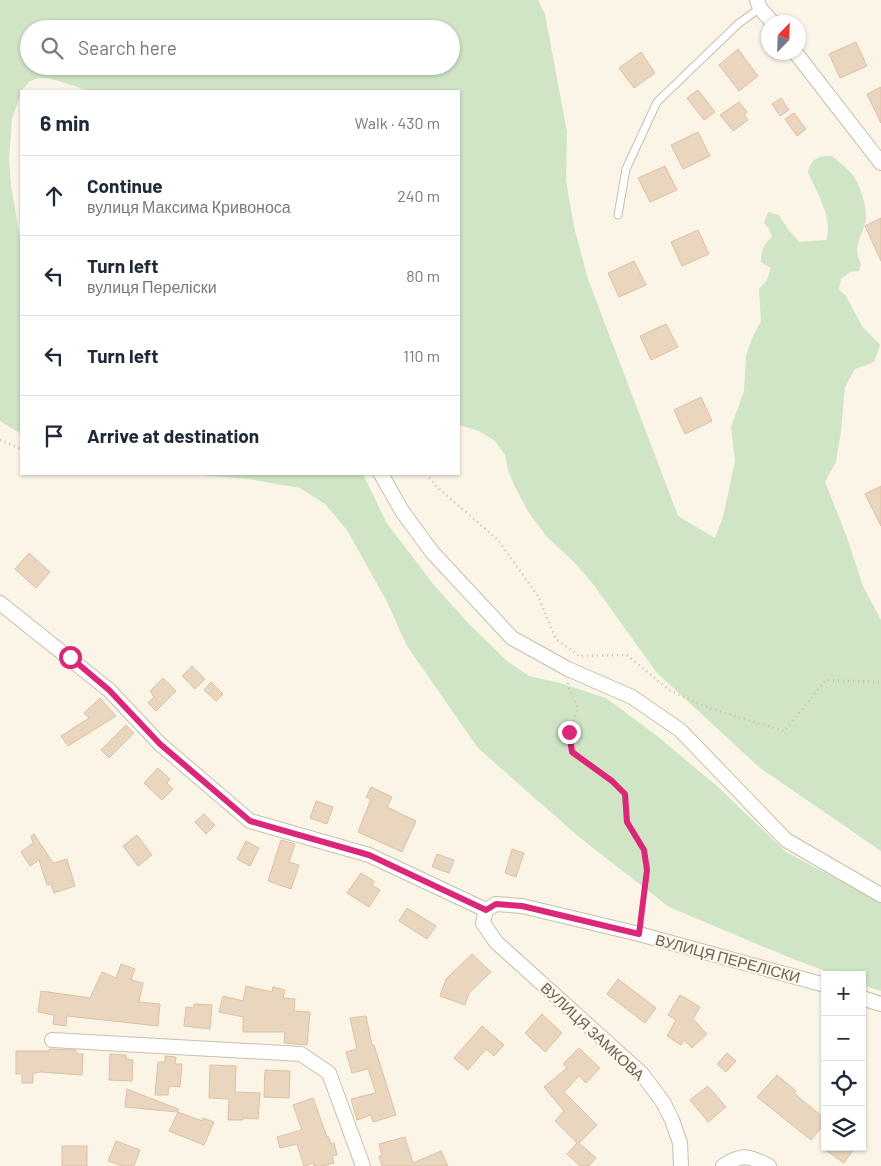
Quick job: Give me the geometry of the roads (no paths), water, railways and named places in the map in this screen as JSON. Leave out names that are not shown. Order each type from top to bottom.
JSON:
[{"type":"street","points":[[759,4],[767,15]]},
{"type":"street","points":[[801,60],[881,163]]},
{"type":"street","points":[[382,475],[402,511],[432,552],[512,638],[568,669],[632,697],[680,730],[786,840],[881,895]]},
{"type":"street","points":[[0,603],[109,690],[160,744],[250,821],[369,855],[486,910]]},
{"type":"street","name":"ВУЛИЦЯ ПЕРЕЛІСКИ","points":[[486,910],[496,904],[522,906],[639,934],[821,984]]},
{"type":"street","name":"ВУЛИЦЯ ЗАМКОВА","points":[[486,910],[483,924],[496,942],[642,1074],[672,1120],[680,1143],[681,1166]]},
{"type":"street","points":[[866,999],[881,1004]]},
{"type":"street","points":[[52,1040],[301,1054],[329,1073],[363,1166]]},
{"type":"street","points":[[723,1166],[731,1160],[751,1156],[769,1166]]},
{"type":"lane","points":[[618,216],[626,170],[656,102],[759,4]]}]
